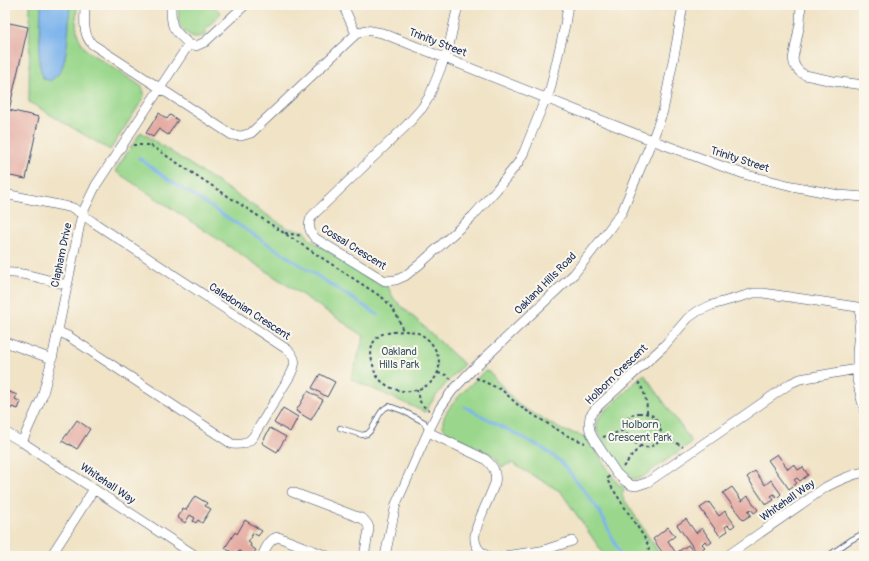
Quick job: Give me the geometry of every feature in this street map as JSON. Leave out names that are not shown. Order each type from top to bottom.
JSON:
[{"type":"street","points":[[85,5],[84,28],[89,41],[228,133],[237,136],[247,135],[255,130],[356,34],[346,12],[345,5]]},
{"type":"street","points":[[172,5],[172,26],[189,44],[196,46],[205,42],[245,5]]},
{"type":"street","name":"Cossal Crescent","points":[[458,5],[448,50],[429,97],[414,117],[310,219],[310,231],[316,238],[385,281],[396,280],[405,276],[426,259],[473,216],[518,163],[550,90],[568,5]]},
{"type":"street","name":"Oakland Hills Road","points":[[385,556],[396,504],[428,432],[437,414],[452,391],[470,372],[574,274],[622,212],[663,111],[683,5]]},
{"type":"street","points":[[801,5],[800,23],[793,59],[796,68],[805,75],[833,81],[864,85]]},
{"type":"street","name":"Trinity Street","points":[[356,34],[366,30],[375,31],[724,167],[769,181],[815,191],[864,197]]},
{"type":"street","name":"Clapham Drive","points":[[22,442],[42,397],[52,359],[82,214],[96,185],[189,44]]},
{"type":"street","name":"Caledonian Crescent","points":[[5,194],[73,208],[288,350],[292,353],[295,362],[290,376],[254,437],[243,444],[232,444],[74,340],[57,331]]},
{"type":"street","points":[[5,273],[25,275],[67,285]]},
{"type":"street","name":"Holborn Crescent","points":[[857,369],[800,379],[791,383],[648,482],[636,486],[625,482],[615,471],[590,431],[589,424],[592,412],[664,346],[688,318],[698,311],[712,305],[754,293],[763,293],[863,308]]},
{"type":"street","points":[[863,308],[857,353],[857,380],[864,410]]},
{"type":"street","points":[[5,342],[52,359]]},
{"type":"street","name":"Whitehall Way","points":[[5,432],[196,556]]},
{"type":"street","points":[[428,432],[485,459],[494,468],[496,483],[476,527],[474,536],[480,552],[487,556]]},
{"type":"street","name":"Whitehall Way","points":[[727,556],[826,487],[851,475],[864,472]]},
{"type":"street","points":[[51,556],[94,489]]},
{"type":"street","points":[[292,492],[363,519],[369,526],[364,556]]},
{"type":"street","points":[[264,552],[271,540],[278,537],[327,556]]},
{"type":"street","points":[[504,556],[541,551],[572,541]]},
{"type":"lane","points":[[340,428],[362,435],[367,434],[372,430],[379,414],[384,408],[389,406],[424,422],[428,432]]},
{"type":"lane","points":[[828,556],[864,533]]},
{"type":"path","points":[[130,145],[150,145],[384,298],[394,309],[400,320],[403,332]]},
{"type":"path","points":[[283,232],[316,238]]},
{"type":"path","points":[[393,332],[403,332],[415,332],[429,341],[438,355],[440,367],[434,380],[417,389],[407,391],[395,390],[380,379],[376,374],[370,355],[371,349],[376,339],[380,335],[393,332]]},
{"type":"path","points":[[470,372],[476,379],[502,390],[519,406],[566,435],[587,444],[596,442],[602,438],[624,430]]},
{"type":"path","points":[[438,373],[446,375],[457,385]]},
{"type":"path","points":[[632,375],[642,387],[647,413]]},
{"type":"path","points":[[417,389],[418,398],[421,404],[437,414]]},
{"type":"path","points":[[639,413],[647,413],[657,421],[661,434],[655,444],[646,447],[640,446],[631,439],[624,430],[630,416],[639,413]]},
{"type":"path","points":[[660,437],[679,444],[688,454]]},
{"type":"path","points":[[640,446],[626,465],[615,471],[607,478],[607,480],[644,537],[648,545],[650,556]]},
{"type":"green space","points":[[30,5],[77,5],[76,24],[78,34],[87,51],[141,86],[144,94],[143,99],[110,150],[29,102]]},
{"type":"green space","points":[[179,5],[213,5],[221,13],[205,30],[205,35],[193,37],[183,29],[179,22]]},
{"type":"green space","name":"Oakland Hills Park","points":[[141,132],[287,228],[305,231],[311,240],[378,284],[388,287],[394,299],[464,364],[443,387],[425,412],[351,379],[364,336],[115,171]]},
{"type":"green space","points":[[485,371],[489,372],[520,406],[562,430],[587,437],[617,483],[624,488],[622,496],[661,556],[605,556],[561,492],[512,463],[501,467],[497,459],[490,454],[446,431],[443,423],[445,415],[461,394]]},
{"type":"green space","name":"Holborn Crescent Park","points":[[644,374],[692,442],[641,478],[634,479],[630,478],[625,473],[598,433],[597,425],[602,414]]},
{"type":"water","points":[[41,5],[70,5],[68,40],[62,68],[50,81],[43,78],[39,63]]},
{"type":"building","points":[[5,22],[28,27],[9,110],[39,117],[26,179],[5,175]]},
{"type":"building","points":[[159,113],[167,119],[170,115],[178,120],[168,135],[159,129],[153,137],[146,133]]},
{"type":"building","points":[[320,374],[335,382],[327,397],[312,388]]},
{"type":"building","points":[[7,391],[17,395],[15,399],[21,402],[18,409],[12,407],[11,409],[9,408],[7,414],[5,413],[5,396]]},
{"type":"building","points":[[308,391],[323,400],[311,420],[296,411]]},
{"type":"building","points":[[283,408],[298,417],[290,432],[274,423]]},
{"type":"building","points":[[77,420],[90,429],[77,449],[62,441]]},
{"type":"building","points":[[270,428],[286,437],[277,452],[262,443]]},
{"type":"building","points":[[777,454],[788,469],[794,464],[798,470],[803,467],[808,475],[800,481],[797,478],[794,480],[797,483],[789,489],[768,460]]},
{"type":"building","points":[[755,471],[765,485],[771,480],[781,494],[777,498],[774,494],[771,496],[774,500],[766,505],[747,477]]},
{"type":"building","points":[[732,487],[742,501],[748,496],[758,510],[754,513],[751,509],[748,511],[751,515],[743,520],[723,493]]},
{"type":"building","points":[[195,496],[207,503],[205,506],[211,509],[202,523],[198,520],[196,523],[193,521],[195,518],[190,515],[185,523],[177,517],[183,508],[186,510]]},
{"type":"building","points":[[709,502],[719,516],[725,511],[735,525],[731,528],[728,525],[725,527],[728,531],[720,536],[700,508]]},
{"type":"building","points":[[686,519],[696,533],[702,528],[712,542],[708,545],[705,541],[702,544],[705,547],[697,553],[677,525]]},
{"type":"building","points":[[245,520],[262,531],[258,536],[253,533],[248,542],[251,544],[250,546],[256,550],[252,556],[247,556],[244,554],[242,556],[239,554],[241,552],[239,551],[236,555],[225,548],[235,532],[237,534]]},
{"type":"building","points":[[668,527],[675,536],[668,541],[676,553],[688,545],[693,552],[688,556],[665,556],[653,539]]},
{"type":"waterway","points":[[139,158],[166,178],[378,315]]},
{"type":"waterway","points":[[465,407],[544,449],[560,461],[584,490],[601,514],[621,556]]}]
